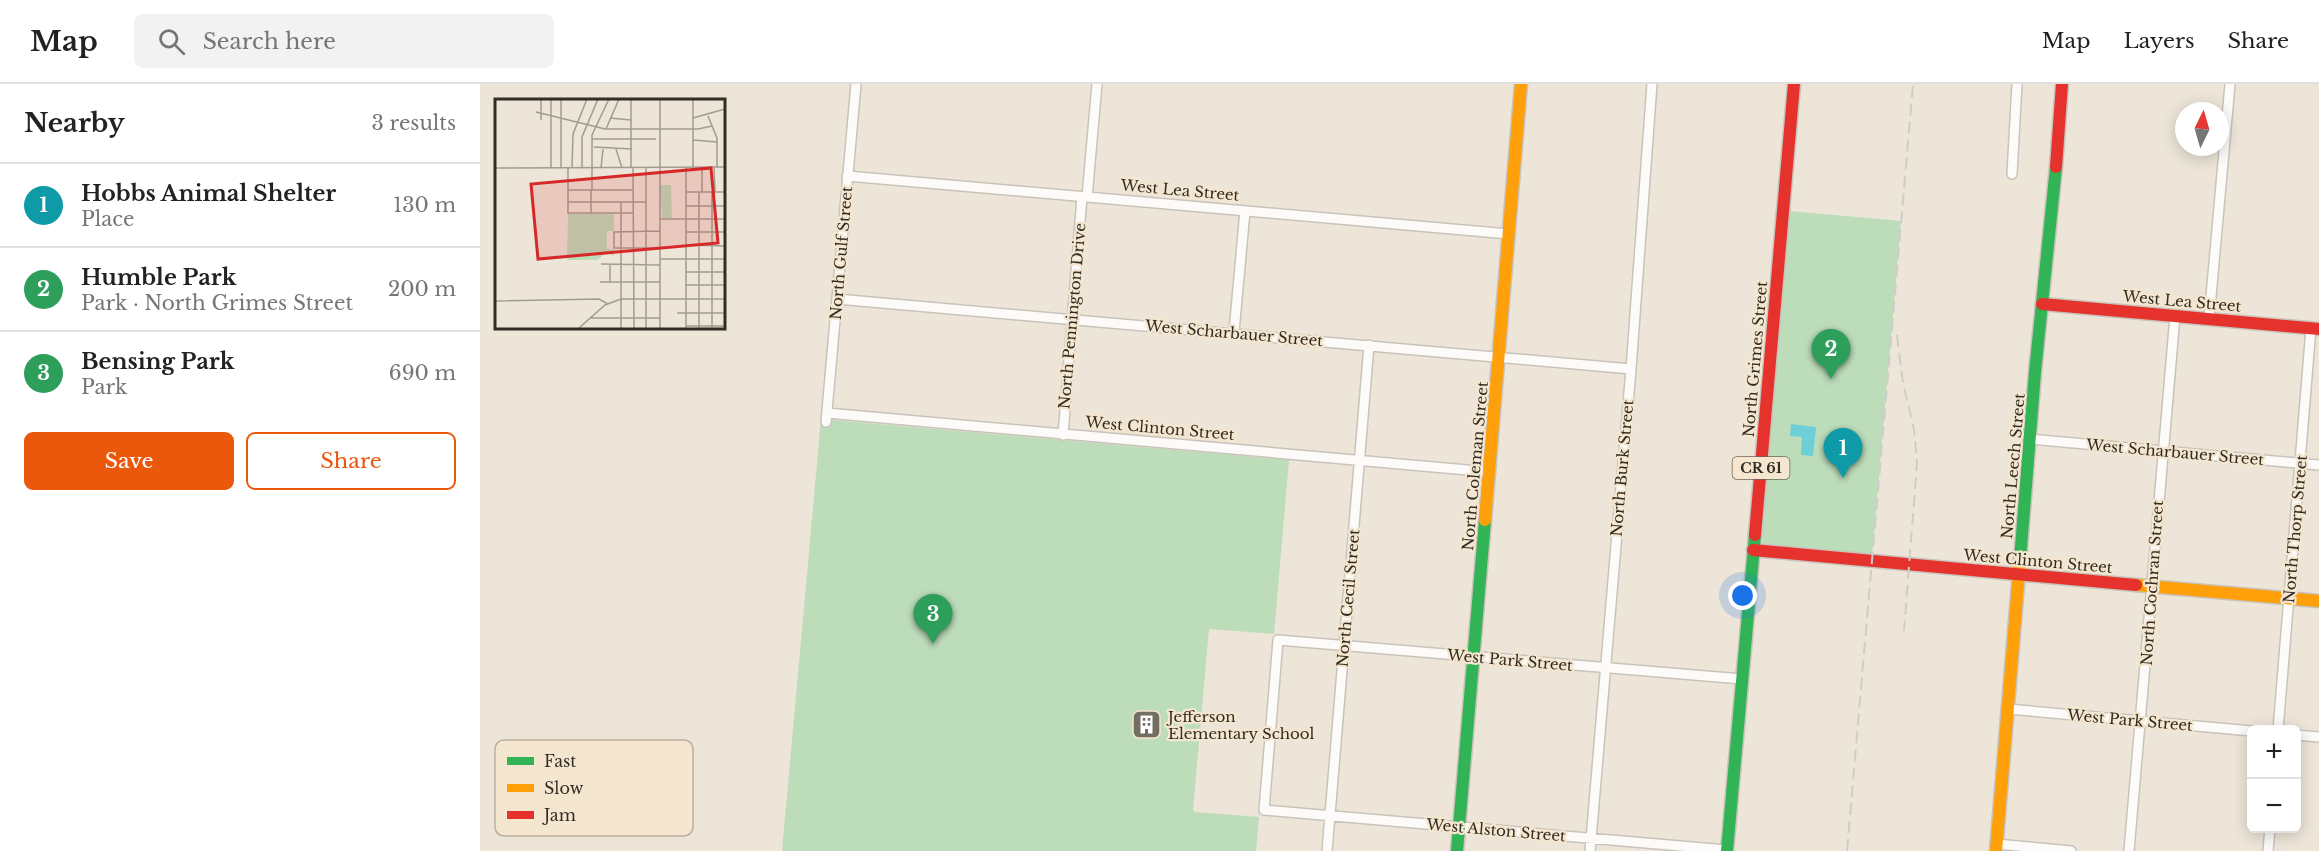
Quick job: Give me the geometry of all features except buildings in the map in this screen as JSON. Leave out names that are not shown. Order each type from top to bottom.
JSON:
[{"type":"street","name":"North Gulf Street","points":[[827,417],[856,84]]},
{"type":"street","name":"North Pennington Drive","points":[[1063,435],[1072,319],[1096,84]]},
{"type":"street","name":"North Coleman Street","points":[[1457,851],[1521,84]]},
{"type":"street","name":"North Burk Street","points":[[1590,851],[1631,369],[1652,84]]},
{"type":"street","name":"North Grimes Street","points":[[1727,850],[1794,84]]},
{"type":"street","points":[[2012,174],[2017,84]]},
{"type":"street","name":"North Leech Street","points":[[1997,848],[2007,709],[2042,304],[2054,196],[2062,84]]},
{"type":"street","points":[[2209,319],[2230,84]]},
{"type":"street","name":"West Lea Street","points":[[847,176],[1509,234]]},
{"type":"street","points":[[1234,333],[1245,211]]},
{"type":"street","name":"West Scharbauer Street","points":[[837,298],[1631,369]]},
{"type":"street","name":"West Lea Street","points":[[2042,304],[2315,328]]},
{"type":"street","name":"North Cochran Street","points":[[2129,851],[2175,316]]},
{"type":"street","name":"North Thorp Street","points":[[2278,725],[2315,328]]},
{"type":"street","name":"North Cecil Street","points":[[1327,851],[1369,345]]},
{"type":"street","name":"West Clinton Street","points":[[827,417],[1490,472]]},
{"type":"street","name":"West Scharbauer Street","points":[[2030,439],[2319,465]]},
{"type":"street","name":"West Clinton Street","points":[[1754,550],[2319,601]]},
{"type":"street","name":"West Park Street","points":[[1264,810],[1278,640],[1742,679]]},
{"type":"street","name":"West Park Street","points":[[2007,709],[2247,731]]},
{"type":"street","points":[[2301,735],[2319,737]]},
{"type":"street","name":"West Alston Street","points":[[1264,810],[1727,850]]},
{"type":"street","points":[[2268,851],[2270,833]]},
{"type":"street","points":[[1997,848],[2071,851]]},
{"type":"green space","points":[[1789,211],[1901,221],[1872,557],[1764,546],[1762,538]]},
{"type":"green space","points":[[821,419],[1289,460],[1274,634],[1209,629],[1193,810],[1259,817],[1256,851],[782,851]]},
{"type":"water","points":[[1791,424],[1816,427],[1813,456],[1801,455],[1802,437],[1790,436]]},
{"type":"railway","points":[[1847,851],[1913,84]]},
{"type":"railway","points":[[1897,335],[1903,383],[1914,429],[1917,463],[1904,631]]},
{"type":"traffic: fast","points":[[2020,560],[2035,372],[2056,167]]},
{"type":"traffic: fast","points":[[1457,851],[1485,520]]},
{"type":"traffic: fast","points":[[1727,851],[1755,535]]},
{"type":"traffic: slow","points":[[1485,520],[1521,84]]},
{"type":"traffic: slow","points":[[1996,851],[2020,560]]},
{"type":"traffic: slow","points":[[2136,585],[2319,601]]},
{"type":"traffic: jam","points":[[1755,535],[1794,84]]},
{"type":"traffic: jam","points":[[2056,167],[2062,84]]},
{"type":"traffic: jam","points":[[2042,304],[2319,329]]},
{"type":"traffic: jam","points":[[1753,550],[2136,585]]},
{"type":"place","name":"Humble Park","points":[[1831,379]]},
{"type":"place","name":"Hobbs Animal Shelter","points":[[1843,478]]},
{"type":"place","name":"Bensing Park","points":[[933,644]]},
{"type":"place","name":"Jefferson Elementary School","points":[[1147,725]]}]
